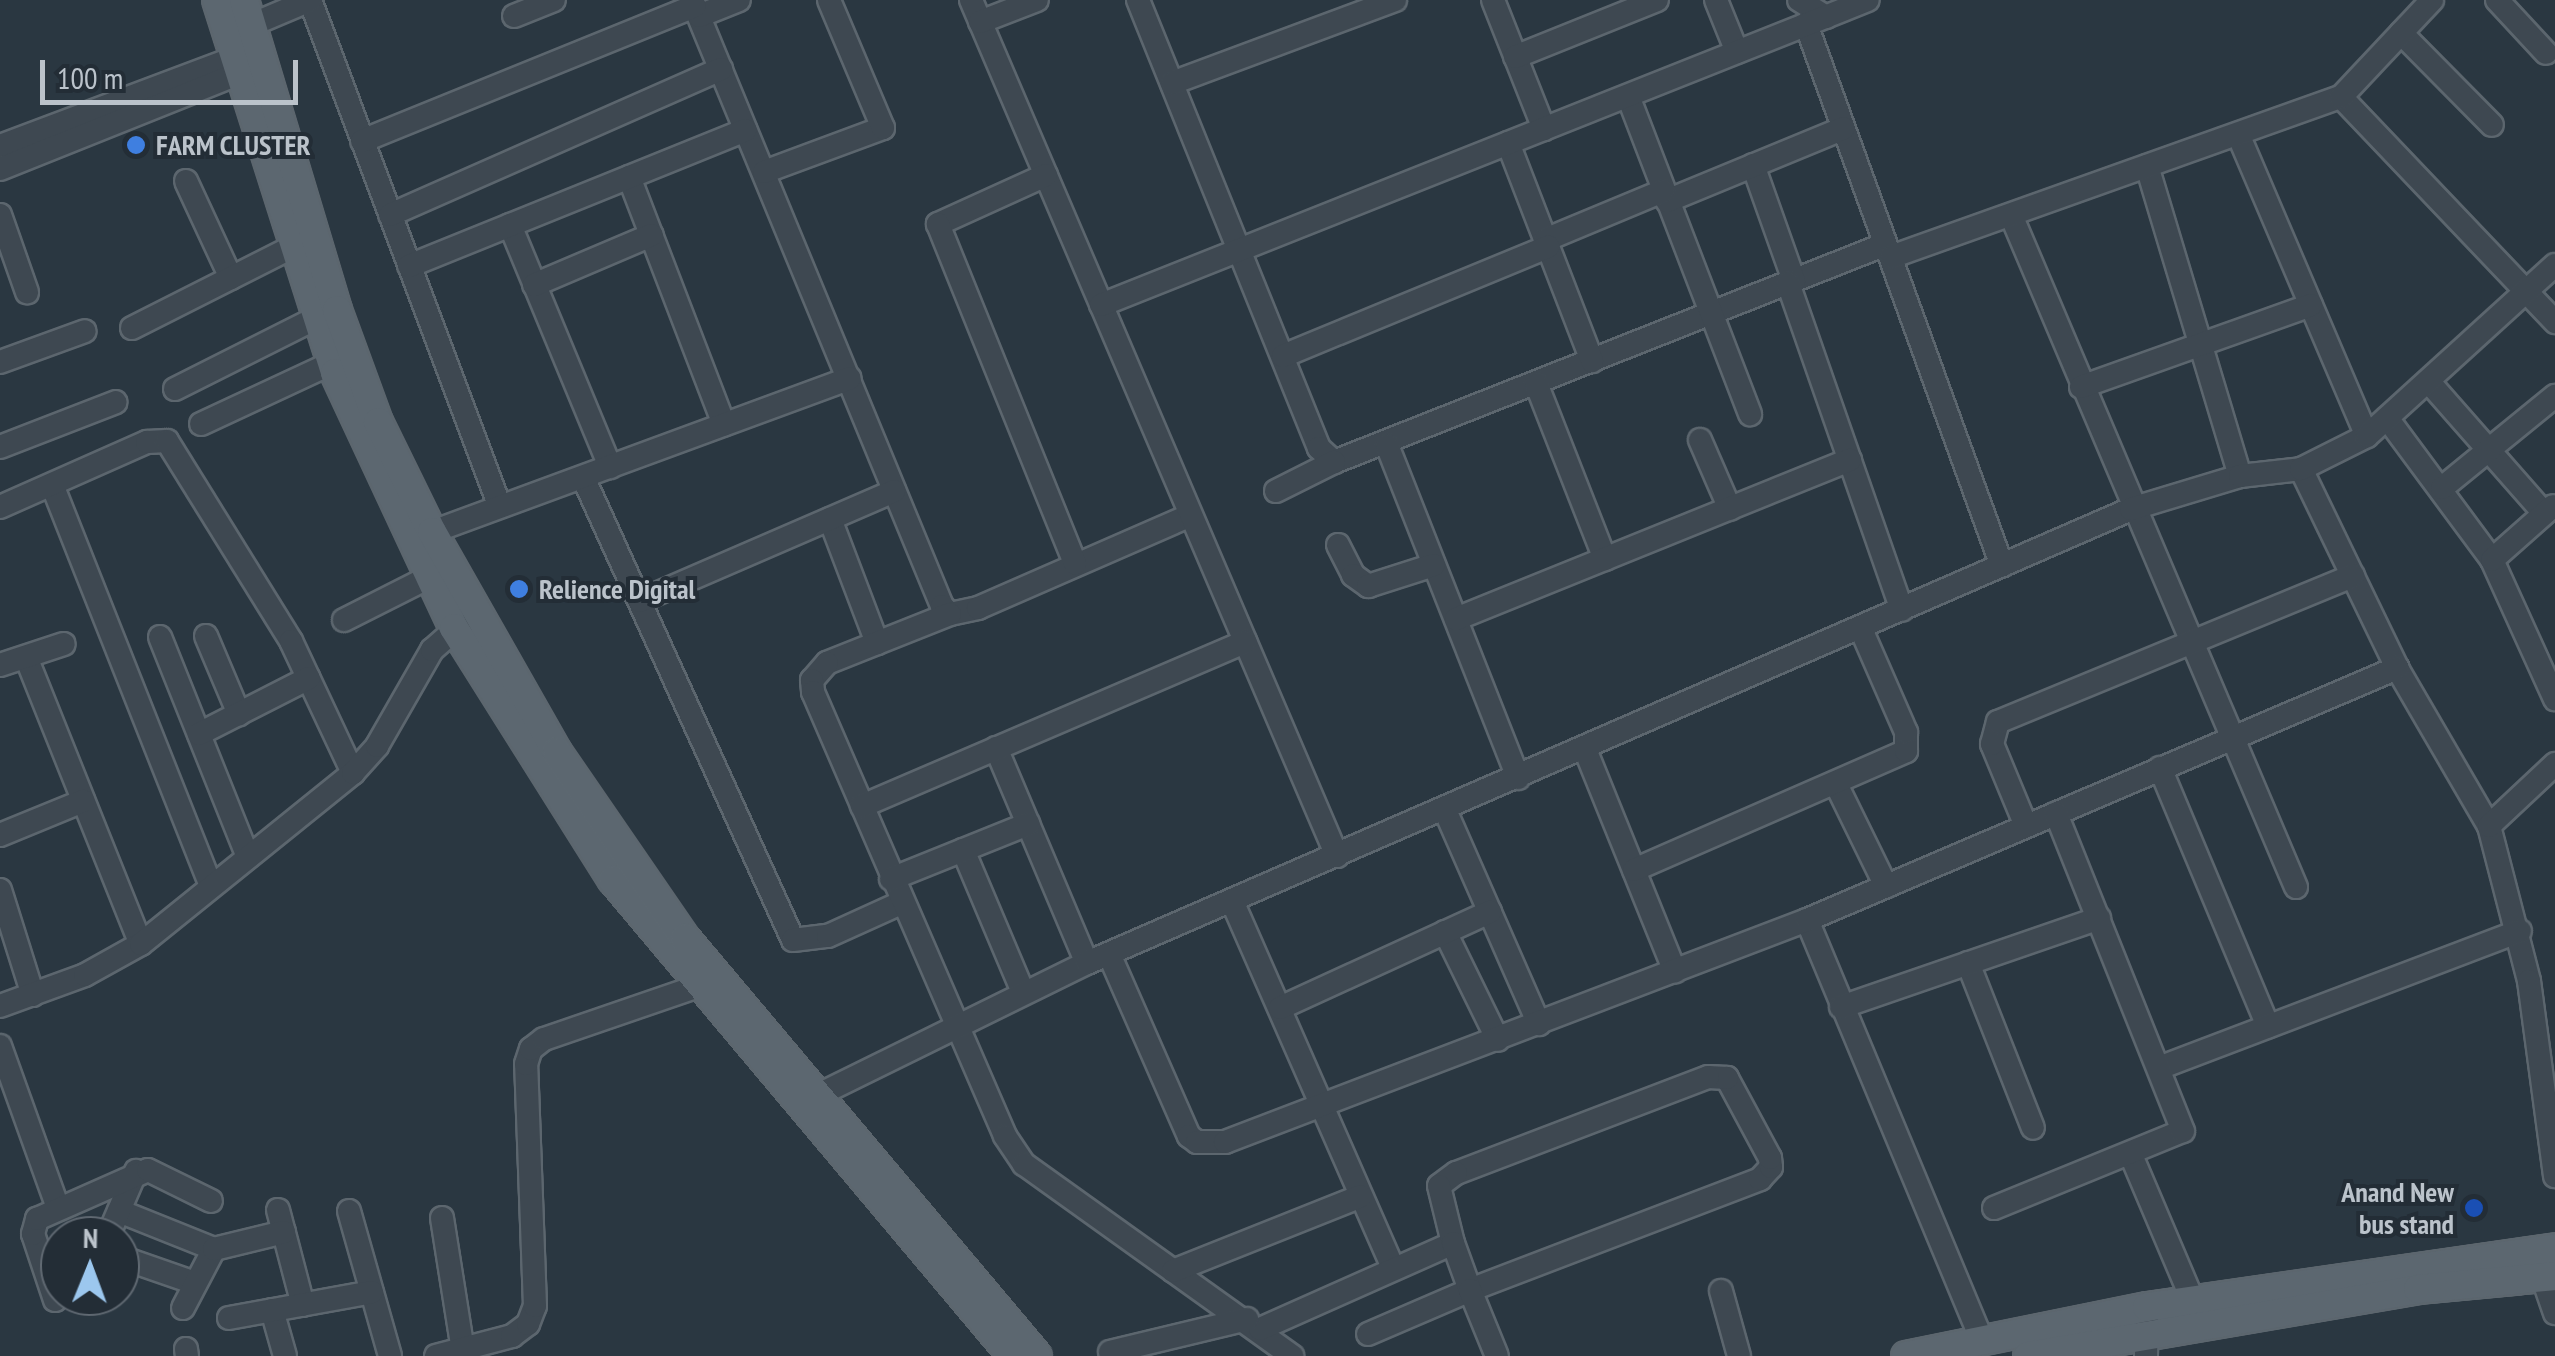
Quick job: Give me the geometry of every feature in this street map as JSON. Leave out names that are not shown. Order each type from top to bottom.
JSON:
[{"type":"main road","points":[[217,0],[241,38],[378,422],[432,532],[466,621],[613,880],[710,982],[1037,1356]]},
{"type":"main road","points":[[241,38],[332,363],[427,578],[466,621]]},
{"type":"main road","points":[[812,1098],[1013,1356]]},
{"type":"main road","points":[[1906,1356],[1984,1342],[2146,1332],[2192,1299],[2544,1249]]},
{"type":"main road","points":[[2028,1356],[2146,1332],[2418,1288],[2549,1276]]},
{"type":"street","points":[[6,149],[241,38],[310,0],[500,507]]},
{"type":"street","points":[[514,16],[554,0]]},
{"type":"street","points":[[362,141],[695,8],[738,0]]},
{"type":"street","points":[[764,172],[883,128],[829,0]]},
{"type":"street","points":[[1037,0],[976,11],[1337,856]]},
{"type":"street","points":[[1138,0],[1319,448],[1334,462]]},
{"type":"street","points":[[1172,83],[1394,0]]},
{"type":"street","points":[[1493,0],[1544,128]]},
{"type":"street","points":[[1516,57],[1657,0]]},
{"type":"street","points":[[1716,0],[1737,52]]},
{"type":"street","points":[[1799,0],[1816,20],[1844,128],[2002,566]]},
{"type":"street","points":[[1101,304],[1868,0]]},
{"type":"street","points":[[1276,491],[1334,462],[1387,446],[1791,282],[2010,214],[2341,97],[2432,0]]},
{"type":"street","points":[[2497,0],[2546,53]]},
{"type":"street","points":[[695,8],[936,595],[950,614]]},
{"type":"street","points":[[2401,33],[2492,125]]},
{"type":"street","points":[[390,215],[721,69]]},
{"type":"street","points":[[1628,96],[1750,414]]},
{"type":"street","points":[[2341,97],[2555,322]]},
{"type":"street","points":[[1283,356],[1546,243],[1844,128]]},
{"type":"street","points":[[409,266],[746,130]]},
{"type":"street","points":[[2238,134],[2368,436]]},
{"type":"street","points":[[1508,143],[1592,361]]},
{"type":"street","points":[[1753,165],[1902,610]]},
{"type":"street","points":[[2147,166],[2240,476]]},
{"type":"street","points":[[1046,175],[938,224],[1076,562]]},
{"type":"street","points":[[629,177],[724,424]]},
{"type":"street","points":[[186,181],[231,278]]},
{"type":"street","points":[[2010,214],[2187,644],[2296,888]]},
{"type":"street","points":[[0,216],[27,292]]},
{"type":"street","points":[[510,225],[610,466]]},
{"type":"street","points":[[534,285],[652,235]]},
{"type":"street","points":[[132,328],[296,245]]},
{"type":"street","points":[[812,1098],[1023,992],[2131,509],[2240,476],[2301,468],[2368,436],[2555,266]]},
{"type":"street","points":[[2082,388],[2311,305]]},
{"type":"street","points":[[175,389],[318,317]]},
{"type":"street","points":[[0,362],[84,332]]},
{"type":"street","points":[[201,424],[332,363]]},
{"type":"street","points":[[432,532],[850,378]]},
{"type":"street","points":[[2428,381],[2488,452],[2550,509],[2492,560]]},
{"type":"street","points":[[1536,383],[1605,559]]},
{"type":"street","points":[[2442,488],[2555,396]]},
{"type":"street","points":[[0,447],[116,402]]},
{"type":"street","points":[[2388,418],[2492,560],[2555,700]]},
{"type":"street","points":[[1700,440],[1730,509]]},
{"type":"street","points":[[0,507],[147,442],[167,441],[309,678],[353,772]]},
{"type":"street","points":[[1387,446],[1518,778]]},
{"type":"street","points":[[1456,619],[1850,460]]},
{"type":"street","points":[[2301,468],[2397,668],[2489,826],[2520,931],[2550,1111],[2555,1176]]},
{"type":"street","points":[[583,477],[793,940],[828,936],[904,902]]},
{"type":"street","points":[[52,487],[210,884]]},
{"type":"street","points":[[640,601],[894,491]]},
{"type":"street","points":[[1191,515],[978,608],[950,614],[826,663],[812,680],[891,879],[1005,1136],[1024,1164],[1253,1324],[1292,1356]]},
{"type":"street","points":[[830,519],[877,643]]},
{"type":"street","points":[[1338,545],[1353,576],[1368,586],[1434,565]]},
{"type":"street","points":[[2026,826],[1992,744],[1998,722],[2353,576]]},
{"type":"street","points":[[344,620],[427,578]]},
{"type":"street","points":[[0,1006],[141,944],[210,884],[353,772],[377,746],[432,650],[466,621]]},
{"type":"street","points":[[1634,870],[1898,757],[1908,740],[1861,628]]},
{"type":"street","points":[[206,636],[239,714]]},
{"type":"street","points":[[160,637],[248,856]]},
{"type":"street","points":[[862,806],[1245,642]]},
{"type":"street","points":[[0,665],[64,644]]},
{"type":"street","points":[[26,657],[141,944]]},
{"type":"street","points":[[996,748],[1028,824],[1197,1142],[1225,1142],[1808,920],[2397,668]]},
{"type":"street","points":[[199,734],[309,678]]},
{"type":"street","points":[[1585,749],[1676,972]]},
{"type":"street","points":[[2489,826],[2555,764]]},
{"type":"street","points":[[2160,768],[2268,1026]]},
{"type":"street","points":[[1836,784],[1886,886]]},
{"type":"street","points":[[0,834],[83,801]]},
{"type":"street","points":[[1445,810],[1539,1024]]},
{"type":"street","points":[[1994,1208],[2131,1155],[2182,1130],[2056,813]]},
{"type":"street","points":[[891,879],[1028,824]]},
{"type":"street","points":[[962,850],[1023,992]]},
{"type":"street","points":[[0,890],[33,994]]},
{"type":"street","points":[[1232,901],[1392,1268]]},
{"type":"street","points":[[1280,1008],[1490,912]]},
{"type":"street","points":[[1841,1007],[2098,918]]},
{"type":"street","points":[[1808,920],[1841,1007],[1984,1342]]},
{"type":"street","points":[[2159,1068],[2520,931]]},
{"type":"street","points":[[1445,932],[1498,1040]]},
{"type":"street","points":[[1968,963],[2033,1128]]},
{"type":"street","points":[[436,1356],[512,1336],[528,1324],[536,1306],[526,1064],[531,1049],[710,982]]},
{"type":"street","points":[[0,1046],[58,1208]]},
{"type":"street","points":[[1368,1334],[1470,1290],[1760,1179],[1771,1168],[1770,1158],[1727,1078],[1708,1077],[1445,1179],[1437,1198],[1470,1290],[1497,1356]]},
{"type":"street","points":[[2131,1155],[2192,1299]]},
{"type":"street","points":[[117,1216],[136,1171]]},
{"type":"street","points":[[46,1216],[136,1171],[160,1174],[210,1200]]},
{"type":"street","points":[[1173,1271],[1361,1196]]},
{"type":"street","points":[[119,1211],[214,1249]]},
{"type":"street","points":[[349,1211],[390,1356]]},
{"type":"street","points":[[442,1218],[462,1350]]},
{"type":"street","points":[[40,1220],[33,1225],[40,1249]]},
{"type":"street","points":[[183,1308],[214,1249],[281,1221],[302,1304]]},
{"type":"street","points":[[1110,1352],[1253,1324],[1453,1244]]},
{"type":"street","points":[[2544,1249],[2555,1313]]},
{"type":"street","points":[[140,1263],[195,1283]]},
{"type":"street","points":[[1721,1291],[1739,1356]]},
{"type":"street","points":[[229,1318],[372,1292]]},
{"type":"street","points":[[272,1310],[285,1356]]},
{"type":"place","name":"FARM CLUSTER","points":[[136,145]]},
{"type":"place","name":"Relience Digital","points":[[519,589]]},
{"type":"place","name":"Anand New bus stand","points":[[2474,1208]]}]
